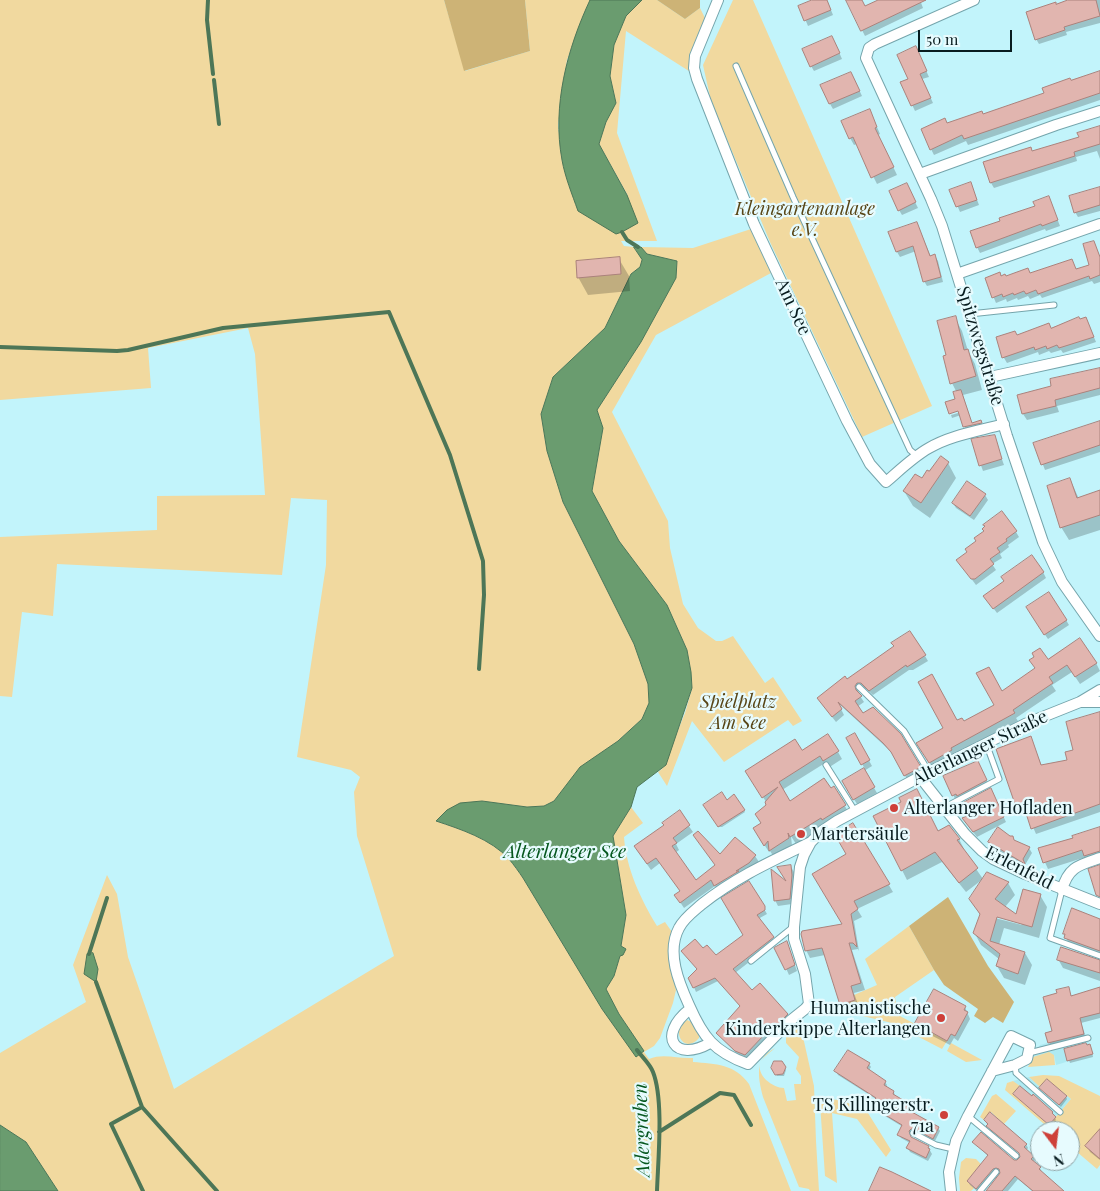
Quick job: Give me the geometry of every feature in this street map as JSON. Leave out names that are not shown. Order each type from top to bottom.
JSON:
[{"type":"street","name":"Am See","points":[[718,0],[696,56],[694,68],[702,95],[754,224],[847,421],[870,464],[886,482],[917,456],[941,442],[1004,424]]},
{"type":"street","name":"Spitzwegstraße","points":[[974,0],[875,44],[867,52],[868,65],[920,174],[942,226],[1043,542],[1072,597],[1100,636]]},
{"type":"street","points":[[920,174],[1100,111]]},
{"type":"street","points":[[957,274],[1100,224]]},
{"type":"street","points":[[990,377],[1100,353]]},
{"type":"street","name":"Alterlanger Straße","points":[[811,842],[800,868],[794,927],[794,939],[805,974],[809,1004],[748,1064],[730,1058],[710,1043],[690,1009],[675,967],[674,947],[678,929],[688,916],[746,873],[811,842],[822,831],[856,811],[986,743],[1025,724],[1080,702],[1100,690]]},
{"type":"street","points":[[1080,702],[1100,702]]},
{"type":"street","name":"Erlenfeld","points":[[925,774],[945,807],[969,838],[993,859],[1062,890],[1100,904]]},
{"type":"street","points":[[1062,890],[1065,879],[1070,871],[1080,864],[1100,858]]},
{"type":"street","points":[[690,1009],[676,1022],[671,1038],[673,1043],[685,1050],[693,1050],[710,1043]]},
{"type":"street","points":[[951,1191],[949,1172],[953,1149],[992,1071],[1011,1036],[1030,1045],[1027,1059],[1015,1065],[992,1071]]},
{"type":"lane","points":[[736,66],[793,197],[910,450],[917,456]]},
{"type":"lane","points":[[970,314],[1054,305]]},
{"type":"lane","points":[[860,687],[904,731],[925,774]]},
{"type":"lane","points":[[945,807],[999,779],[986,743]]},
{"type":"lane","points":[[826,764],[856,811]]},
{"type":"lane","name":"Erlenfeld","points":[[1062,890],[1050,938],[1100,956]]},
{"type":"lane","points":[[751,961],[794,927]]},
{"type":"lane","points":[[1029,1053],[1088,1038]]},
{"type":"lane","points":[[1015,1065],[1016,1073],[1060,1112]]},
{"type":"lane","points":[[968,1116],[1016,1156]]},
{"type":"lane","points":[[913,1132],[936,1145],[953,1149]]},
{"type":"lane","points":[[980,1191],[996,1172]]},
{"type":"shaded area","points":[[444,0],[525,0],[530,51],[464,71]]},
{"type":"shaded area","points":[[657,0],[700,0],[700,8],[685,19]]},
{"type":"shaded area","points":[[948,897],[988,966],[1014,1002],[1003,1023],[993,1017],[985,1023],[974,1016],[978,1009],[944,985],[909,926]]},
{"type":"shaded area","points":[[1081,1023],[1093,1054],[1056,1065],[1054,1055],[1033,1057],[1040,1045],[1047,1043],[1045,1033]]},
{"type":"shaded area","points":[[1029,1077],[1040,1087],[1047,1079],[1071,1099],[1052,1121],[1044,1121],[1013,1094],[1019,1086],[1013,1081]]},
{"type":"green space","points":[[0,0],[444,0],[465,71],[530,51],[525,0],[590,0],[567,60],[558,125],[562,161],[628,196],[599,144],[606,122],[616,103],[610,76],[614,45],[626,16],[642,0],[657,0],[685,19],[700,8],[706,20],[692,73],[626,31],[617,133],[657,241],[621,241],[624,246],[634,247],[642,260],[640,267],[631,274],[605,328],[553,377],[541,414],[547,451],[563,502],[634,644],[648,684],[649,703],[642,719],[618,741],[581,767],[554,801],[544,806],[527,807],[482,801],[436,821],[484,840],[509,859],[523,878],[602,1009],[636,1056],[644,1051],[619,1014],[606,989],[614,976],[620,956],[626,949],[621,947],[626,915],[613,836],[631,807],[643,823],[624,837],[625,849],[631,872],[645,905],[657,926],[665,922],[672,932],[669,957],[676,990],[660,1038],[654,1046],[644,1052],[649,1059],[665,1056],[693,1058],[693,1062],[724,1066],[744,1077],[749,1084],[791,1191],[58,1191],[26,1142],[0,1125],[0,1053],[86,1002],[73,965],[107,875],[117,894],[128,957],[174,1089],[394,956],[357,836],[354,792],[360,777],[351,770],[297,757],[326,565],[327,500],[291,498],[282,575],[57,564],[53,616],[22,612],[12,697],[0,696],[0,537],[157,530],[157,496],[265,495],[255,354],[248,328],[148,348],[151,388],[0,400]]},
{"type":"green space","name":"Kleingartenanlage e.V.","points":[[733,0],[753,0],[932,406],[862,437],[770,242],[711,101],[703,65]]},
{"type":"green space","name":"Spielplatz Am See","points":[[751,229],[771,273],[656,335],[612,412],[668,521],[670,548],[683,604],[698,628],[716,641],[722,641],[733,636],[765,683],[773,677],[802,721],[793,726],[788,720],[724,762],[692,721],[667,786],[658,772],[662,769],[685,713],[692,688],[687,650],[667,605],[619,541],[592,491],[603,428],[597,410],[641,342],[676,278],[677,261],[647,254],[641,247],[693,248]]},
{"type":"green space","points":[[909,926],[934,970],[895,997],[898,1015],[947,1041],[942,1049],[892,1023],[829,1008],[855,1000],[854,995],[877,985],[865,959]]},
{"type":"green space","points":[[687,1020],[694,1023],[699,1032],[699,1038],[694,1043],[689,1044],[684,1043],[679,1035],[679,1030]]},
{"type":"green space","points":[[794,1025],[801,1028],[814,1086],[819,1191],[810,1191],[809,1189],[799,1187],[763,1097],[759,1076],[759,1069],[761,1063],[761,1072],[766,1080],[775,1086],[784,1088],[787,1101],[796,1100],[794,1084],[801,1084],[801,1076],[796,1069],[799,1057],[786,1043],[786,1034]]},
{"type":"green space","points":[[951,1043],[982,1060],[966,1062],[947,1051]]},
{"type":"green space","points":[[1049,1052],[1054,1055],[1055,1065],[1028,1067],[1033,1057]]},
{"type":"green space","points":[[1043,1075],[1059,1076],[1100,1096],[1100,1165],[1097,1169],[1080,1155],[1080,1121],[1052,1121],[1071,1099],[1047,1079],[1040,1087],[1029,1077]]},
{"type":"green space","points":[[1013,1081],[1020,1086],[1013,1094],[1044,1121],[1041,1121],[1005,1090],[1007,1083]]},
{"type":"green space","points":[[996,1094],[1016,1111],[1004,1124],[991,1112],[984,1120],[980,1117],[992,1096]]},
{"type":"green space","points":[[823,1099],[842,1100],[868,1113],[891,1150],[886,1157],[857,1119],[832,1113],[837,1183],[825,1176],[820,1103]]},
{"type":"green space","points":[[966,1158],[976,1159],[981,1164],[967,1181],[974,1188],[971,1191],[960,1191],[961,1162]]},
{"type":"water","points":[[590,0],[642,0],[626,16],[614,45],[610,76],[616,103],[606,122],[599,144],[627,195],[638,223],[616,234],[578,211],[565,173],[559,140],[560,99],[568,58]]},
{"type":"water","name":"Alterlanger See","points":[[634,247],[641,247],[647,254],[677,261],[676,278],[641,342],[597,410],[603,428],[592,491],[619,541],[667,605],[687,650],[692,688],[666,765],[637,787],[631,807],[613,836],[626,915],[621,946],[626,949],[623,955],[620,956],[614,976],[606,989],[619,1014],[644,1051],[636,1057],[602,1009],[523,878],[509,859],[484,840],[436,821],[447,810],[460,803],[482,801],[527,807],[544,806],[554,801],[580,767],[618,741],[642,719],[649,703],[648,684],[634,644],[563,502],[547,451],[541,414],[553,377],[605,328],[631,274],[640,267],[642,260]]},
{"type":"water","points":[[93,953],[98,969],[96,982],[84,974],[87,954]]},
{"type":"water","points":[[0,1125],[26,1142],[58,1191],[0,1191]]},
{"type":"building","points":[[812,0],[827,0],[831,10],[804,21],[798,6]]},
{"type":"building","points":[[846,0],[862,0],[865,6],[878,0],[926,0],[861,31]]},
{"type":"building","points":[[1068,0],[1096,0],[1100,16],[1064,27],[1065,30],[1035,40],[1026,12]]},
{"type":"building","points":[[832,36],[840,53],[810,67],[802,49]]},
{"type":"building","points":[[916,46],[927,71],[920,74],[931,98],[911,106],[900,82],[908,79],[897,55]]},
{"type":"building","points":[[1100,71],[1100,93],[964,139],[962,135],[930,150],[921,129],[945,118],[947,123],[982,111],[983,114],[1044,93],[1042,88],[1070,78],[1071,80]]},
{"type":"building","points":[[851,72],[860,91],[829,104],[820,85]]},
{"type":"building","points":[[870,109],[877,127],[875,128],[894,167],[871,178],[853,137],[849,139],[841,121]]},
{"type":"building","points":[[1100,126],[1100,144],[1074,152],[1075,156],[990,183],[983,162],[1031,147],[1032,151],[1079,137],[1077,133]]},
{"type":"building","points":[[971,182],[977,200],[956,207],[949,190]]},
{"type":"building","points":[[907,183],[916,202],[898,211],[889,191]]},
{"type":"building","points":[[1100,187],[1100,205],[1074,213],[1069,196]]},
{"type":"building","points":[[1049,196],[1058,220],[1042,226],[1041,224],[976,248],[970,231],[1000,221],[999,218],[1035,206],[1033,202]]},
{"type":"building","points":[[917,222],[930,256],[935,254],[941,277],[923,282],[913,246],[896,252],[888,232]]},
{"type":"building","points":[[1094,241],[1100,257],[1100,275],[1090,279],[1089,276],[1038,294],[1036,290],[1026,294],[1024,291],[1003,297],[1002,294],[992,298],[985,278],[1000,272],[1001,276],[1005,274],[1006,276],[1028,268],[1030,273],[1072,259],[1076,269],[1089,265],[1083,244]]},
{"type":"building","points":[[620,257],[621,274],[577,278],[576,261]]},
{"type":"building","points":[[956,316],[964,350],[968,349],[976,376],[950,384],[943,356],[946,355],[937,321]]},
{"type":"building","points":[[1079,317],[1080,319],[1086,317],[1094,337],[1059,348],[1057,345],[1047,349],[1046,346],[1035,350],[1034,347],[1002,358],[996,337],[1015,331],[1017,335],[1049,323],[1051,328]]},
{"type":"building","points":[[1100,368],[1100,388],[1055,400],[1056,406],[1022,414],[1017,395],[1051,386],[1050,379]]},
{"type":"building","points":[[961,390],[972,423],[981,420],[982,423],[963,427],[958,411],[949,414],[945,402],[955,399],[953,392]]},
{"type":"building","points":[[1100,421],[1100,445],[1041,465],[1033,443]]},
{"type":"building","points":[[995,435],[1002,459],[979,466],[971,439]]},
{"type":"building","points":[[941,456],[949,462],[921,503],[903,491],[915,474],[922,478]]},
{"type":"building","points":[[1070,478],[1077,498],[1100,490],[1100,515],[1060,528],[1047,486]]},
{"type":"building","points":[[967,481],[986,494],[970,516],[952,503]]},
{"type":"building","points":[[1002,511],[1017,531],[997,548],[1000,552],[990,559],[994,564],[975,579],[971,579],[956,560],[967,552],[965,549],[976,541],[974,538],[984,531],[982,529],[985,526],[983,525]]},
{"type":"building","points":[[1032,555],[1044,572],[993,609],[983,596],[1004,581],[1001,577]]},
{"type":"building","points":[[1049,592],[1067,620],[1044,635],[1026,607]]},
{"type":"building","points":[[910,631],[926,655],[907,667],[906,665],[869,691],[861,683],[857,683],[855,686],[862,696],[855,701],[863,713],[873,707],[901,734],[921,767],[904,776],[891,752],[883,743],[838,702],[842,709],[832,717],[817,698],[845,676],[847,679],[894,646],[891,643]]},
{"type":"building","points":[[1080,638],[1097,663],[1075,677],[1067,665],[1049,677],[1053,683],[1013,710],[1015,713],[951,748],[952,750],[929,763],[916,743],[943,728],[918,682],[932,674],[957,720],[962,718],[964,721],[994,705],[976,673],[989,667],[1002,691],[1035,668],[1029,660],[1034,657],[1032,653],[1040,648],[1048,659]]},
{"type":"building","points":[[1100,712],[1100,804],[1031,829],[1024,807],[1017,810],[996,749],[1031,736],[1041,765],[1067,760],[1065,752],[1073,750],[1066,722]]},
{"type":"building","points":[[855,733],[870,760],[861,765],[846,738]]},
{"type":"building","points":[[828,734],[839,751],[823,761],[820,756],[779,782],[790,801],[824,778],[831,788],[834,786],[846,805],[790,837],[788,833],[789,838],[769,851],[768,841],[764,846],[753,828],[761,823],[755,814],[766,805],[765,802],[778,787],[762,798],[745,771],[795,739],[802,750]]},
{"type":"building","points":[[978,761],[987,780],[957,796],[956,794],[952,796],[943,776]]},
{"type":"building","points":[[864,768],[875,787],[853,800],[842,781]]},
{"type":"building","points":[[991,788],[1004,817],[973,832],[962,818],[967,816],[961,804]]},
{"type":"building","points":[[917,789],[938,831],[949,825],[960,839],[957,840],[978,868],[959,883],[935,852],[901,871],[873,816],[901,802],[899,798]]},
{"type":"building","points":[[722,792],[727,800],[734,794],[745,810],[718,827],[703,805]]},
{"type":"building","points":[[680,810],[690,825],[673,838],[677,843],[672,846],[696,880],[715,865],[693,835],[698,831],[720,854],[735,837],[756,855],[749,863],[736,871],[739,871],[714,886],[711,880],[680,903],[674,895],[680,891],[656,858],[647,864],[634,846],[664,825],[662,823]]},
{"type":"building","points":[[853,823],[890,884],[854,901],[858,909],[851,914],[857,947],[853,943],[849,943],[861,983],[851,986],[855,1000],[840,1005],[822,948],[805,951],[801,934],[802,931],[842,924],[812,874],[846,854],[835,835]]},
{"type":"building","points":[[998,827],[1010,836],[1013,836],[1014,840],[1030,847],[1023,859],[1025,864],[988,842]]},
{"type":"building","points":[[1100,827],[1100,851],[1084,856],[1082,850],[1043,863],[1038,848],[1073,838],[1072,836]]},
{"type":"building","points":[[791,865],[790,899],[774,901],[771,869],[786,881],[777,867]]},
{"type":"building","points":[[1100,865],[1100,897],[1096,895],[1088,869]]},
{"type":"building","points":[[987,872],[1009,882],[995,899],[1016,914],[1023,889],[1041,894],[1032,927],[997,917],[990,941],[1025,952],[1018,974],[996,966],[1000,954],[973,933],[980,914],[969,899]]},
{"type":"building","points":[[749,881],[765,906],[765,910],[757,915],[774,937],[733,969],[752,990],[760,983],[788,1014],[745,1055],[735,1051],[716,1033],[740,1006],[715,978],[693,988],[688,978],[697,969],[681,951],[695,939],[703,948],[707,945],[716,955],[743,935],[721,898]]},
{"type":"building","points":[[1072,908],[1100,919],[1100,951],[1064,938],[1065,934],[1063,934]]},
{"type":"building","points":[[787,941],[795,965],[785,970],[774,948]]},
{"type":"building","points":[[1061,947],[1100,960],[1100,973],[1057,960]]},
{"type":"building","points":[[1069,987],[1071,996],[1100,987],[1100,1013],[1080,1018],[1084,1034],[1048,1043],[1045,1033],[1052,1031],[1043,997],[1057,993],[1056,990]]},
{"type":"building","name":"Humanistische Kinderkrippe Alterlangen","points":[[934,989],[966,1006],[964,1010],[968,1012],[955,1036],[951,1034],[947,1041],[915,1023]]},
{"type":"building","points":[[1086,1043],[1087,1045],[1090,1044],[1093,1054],[1067,1061],[1064,1049]]},
{"type":"building","points":[[848,1050],[870,1063],[867,1068],[886,1081],[884,1085],[894,1091],[893,1094],[913,1106],[910,1111],[939,1127],[933,1139],[915,1129],[909,1131],[911,1137],[929,1146],[928,1148],[930,1149],[926,1158],[906,1148],[910,1141],[897,1135],[902,1125],[882,1113],[884,1109],[873,1102],[876,1098],[834,1071]]},
{"type":"building","points":[[774,1061],[782,1061],[786,1067],[783,1074],[775,1075],[771,1068]]},
{"type":"building","points":[[1047,1079],[1067,1096],[1059,1105],[1039,1088]]},
{"type":"building","points":[[1020,1086],[1032,1096],[1033,1094],[1056,1117],[1052,1121],[1044,1121],[1013,1094]]},
{"type":"building","points":[[990,1112],[1027,1144],[1024,1147],[1030,1152],[1030,1171],[1041,1171],[1064,1191],[1033,1191],[1015,1176],[1002,1191],[986,1191],[1000,1173],[999,1169],[996,1168],[976,1189],[967,1181],[988,1155],[972,1142],[981,1132],[1014,1160],[1020,1157],[1019,1153],[986,1126],[988,1124],[984,1120]]},
{"type":"building","points":[[1100,1129],[1100,1159],[1085,1146]]},
{"type":"building","points":[[880,1167],[892,1172],[931,1191],[869,1191]]},
{"type":"waterway","points":[[208,0],[207,20],[213,74]]},
{"type":"waterway","points":[[214,80],[219,124]]},
{"type":"waterway","points":[[622,232],[627,240],[638,247]]},
{"type":"waterway","points":[[0,347],[117,351],[223,328],[389,312],[450,455],[483,561],[484,595],[479,669]]},
{"type":"waterway","points":[[89,954],[107,898]]},
{"type":"waterway","points":[[96,982],[142,1107],[217,1191]]},
{"type":"waterway","name":"Adergraben","points":[[637,1050],[653,1072],[658,1098],[660,1130],[657,1191]]},
{"type":"waterway","points":[[659,1132],[720,1093],[734,1095],[751,1125]]},
{"type":"waterway","points":[[142,1107],[111,1124],[143,1191]]},
{"type":"place","name":"Alterlanger Hofladen","points":[[894,808]]},
{"type":"place","name":"Martersäule","points":[[801,834]]},
{"type":"place","name":"Humanistische Kinderkrippe Alterlangen","points":[[941,1018]]},
{"type":"place","name":"TS Killingerstr. 71a","points":[[944,1115]]}]
